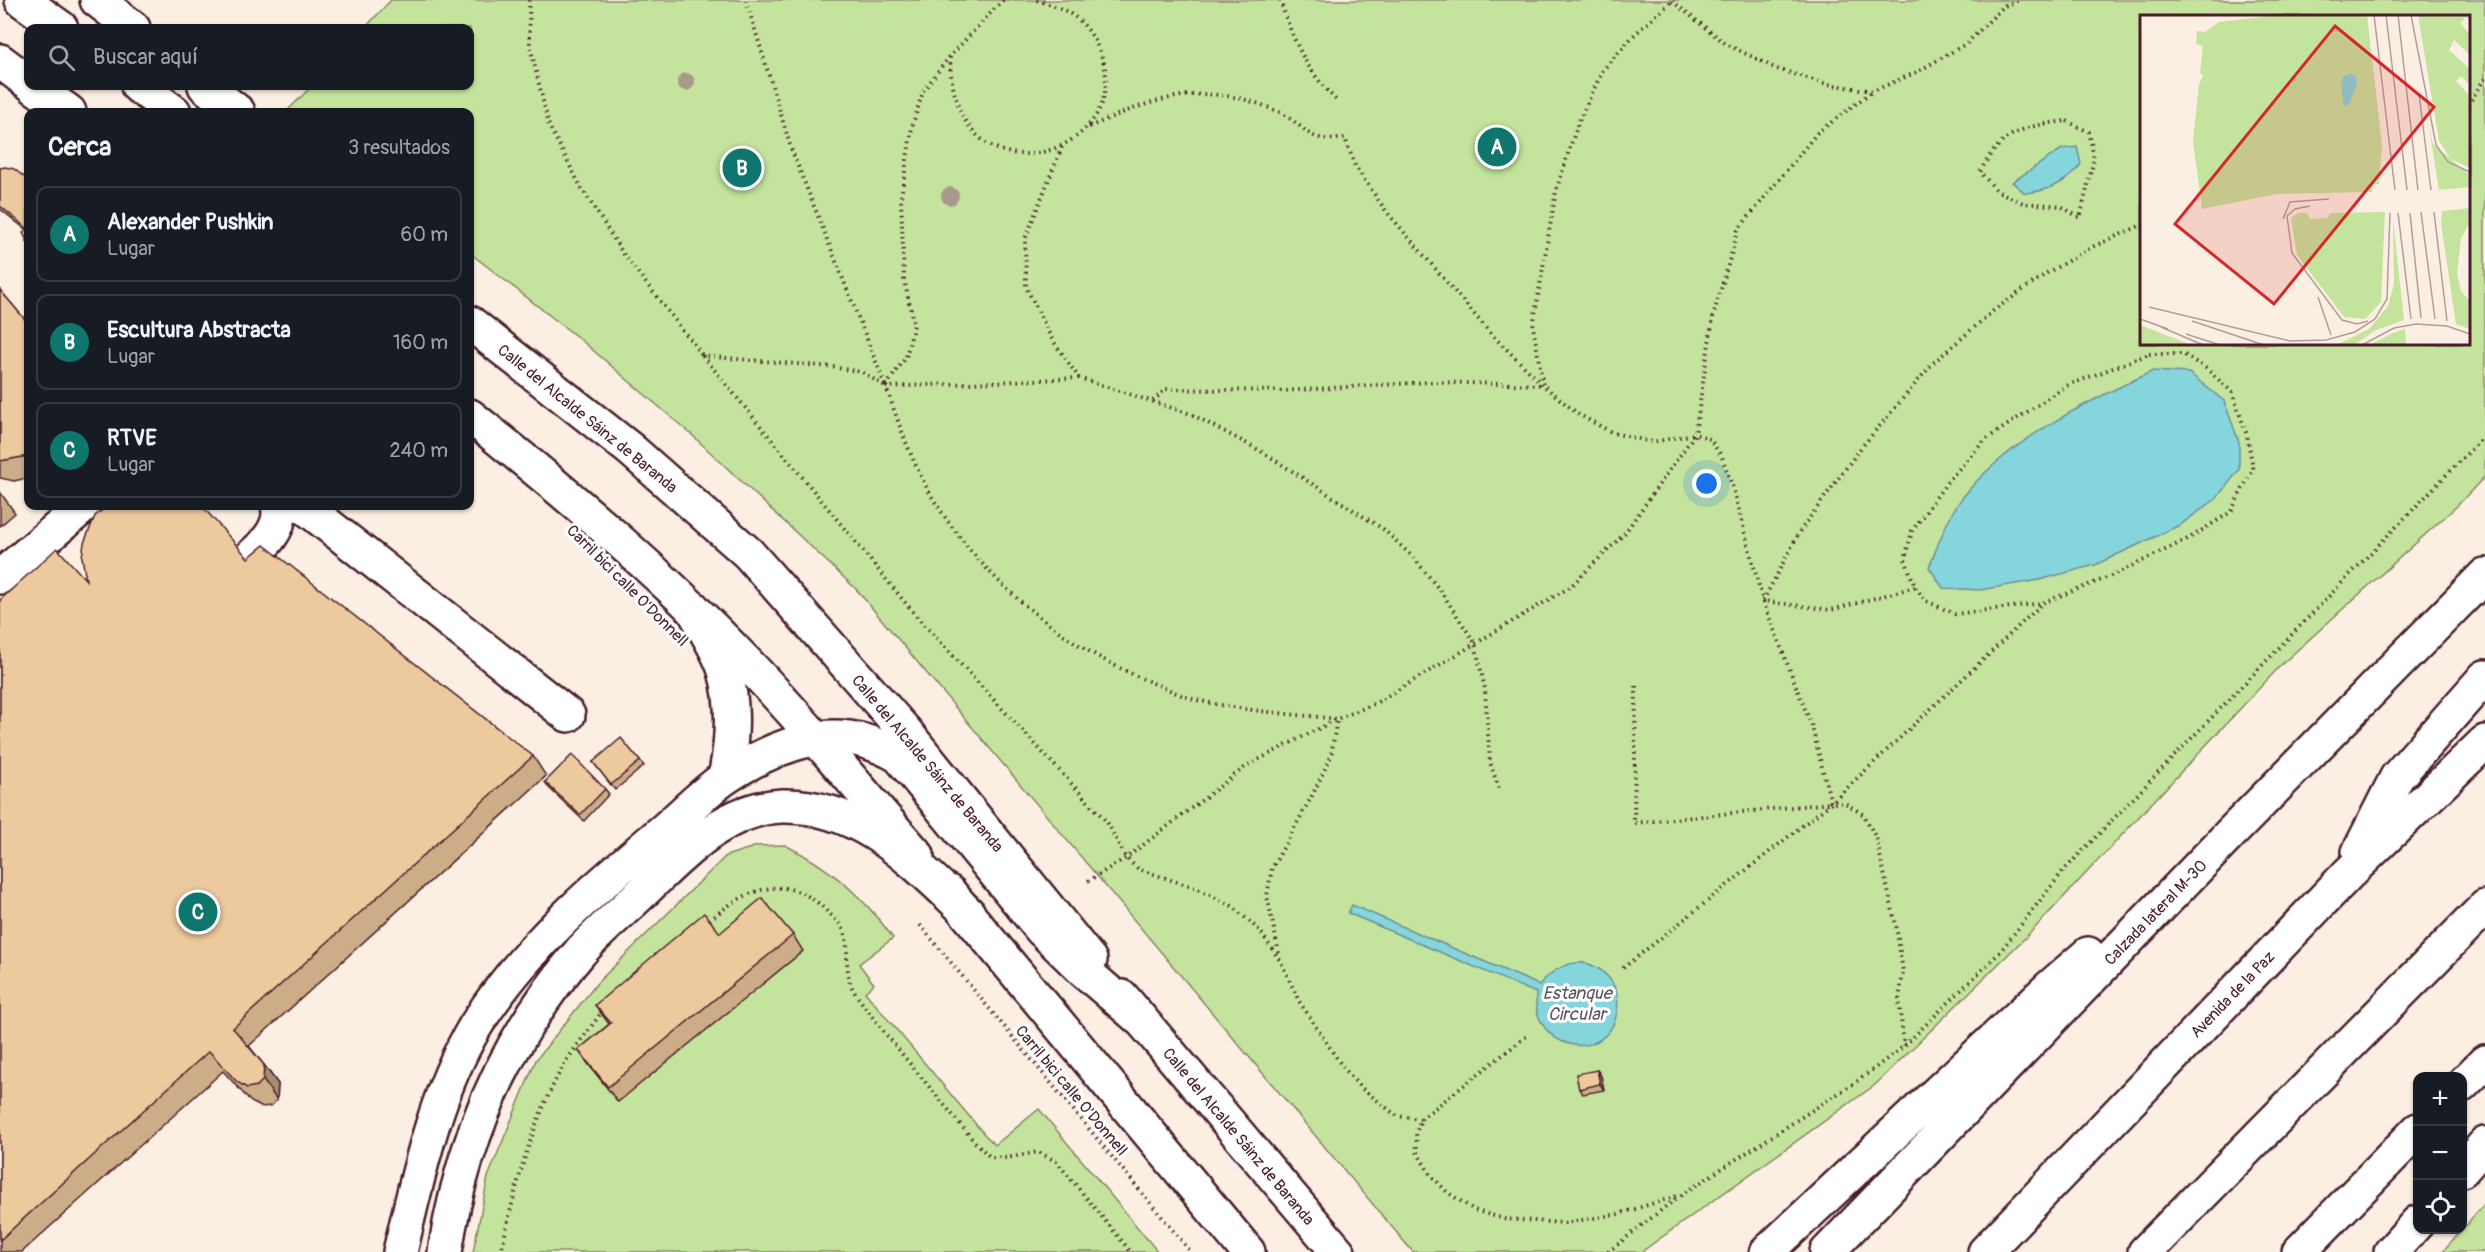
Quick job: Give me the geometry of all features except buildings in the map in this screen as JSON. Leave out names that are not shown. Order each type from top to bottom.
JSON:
[{"type":"main road","points":[[22,0],[55,24]]},
{"type":"main road","points":[[97,0],[128,24]]},
{"type":"main road","points":[[0,61],[24,79]]},
{"type":"main road","points":[[39,90],[63,108]]},
{"type":"main road","points":[[144,90],[168,108]]},
{"type":"main road","points":[[210,90],[233,108]]},
{"type":"main road","name":"Calle del Alcalde Sáinz de Baranda","points":[[474,326],[630,449],[748,553],[904,730],[1058,922],[1338,1252]]},
{"type":"main road","points":[[474,353],[562,419],[630,449]]},
{"type":"main road","points":[[474,420],[599,522],[693,608],[747,663],[968,913],[1248,1252]]},
{"type":"main road","points":[[0,578],[79,510]]},
{"type":"main road","points":[[247,560],[265,545],[273,532],[279,510]]},
{"type":"main road","points":[[309,510],[568,715]]},
{"type":"main road","name":"Calzada lateral M-30","points":[[1827,1252],[2232,832],[2485,575]]},
{"type":"main road","points":[[693,608],[725,670],[731,708],[731,748],[725,778]]},
{"type":"main road","points":[[2349,873],[2397,777],[2485,677]]},
{"type":"main road","points":[[400,1252],[414,1192],[445,1087],[477,1025],[550,933],[617,869],[725,778],[768,753],[814,739],[848,737],[876,743],[900,756],[1042,930],[1083,970],[1140,1019]]},
{"type":"main road","name":"Avenida de la Paz","points":[[1985,1252],[2349,873],[2485,742]]},
{"type":"main road","points":[[445,1252],[467,1154],[499,1071],[534,1012],[582,950],[676,860],[724,822],[752,809],[783,806],[818,809],[854,820],[901,850],[968,913]]},
{"type":"main road","points":[[1767,1252],[2050,986],[2232,832]]},
{"type":"main road","points":[[2145,1252],[2485,907]]},
{"type":"main road","points":[[2467,1081],[2485,1062]]},
{"type":"main road","points":[[2299,1252],[2413,1135]]},
{"type":"main road","points":[[2467,1165],[2485,1144]]},
{"type":"main road","points":[[2391,1252],[2413,1228]]},
{"type":"path","points":[[529,0],[530,46],[549,126],[581,188],[624,255],[703,356],[917,617],[1107,822],[1126,858],[1138,869],[1196,888],[1232,906],[1260,931],[1281,962],[1299,1001],[1342,1066],[1359,1087],[1397,1116],[1421,1119]]},
{"type":"path","points":[[746,0],[792,151],[904,436],[938,507],[970,549],[1025,607],[1088,651],[1138,678],[1196,700],[1338,719]]},
{"type":"path","points":[[886,387],[906,357],[914,325],[904,279],[901,197],[912,127],[923,91],[950,56],[1003,0]]},
{"type":"path","points":[[1036,0],[1066,9],[1091,32],[1104,63],[1104,96],[1089,127]]},
{"type":"path","points":[[1280,0],[1291,36],[1315,79],[1338,102]]},
{"type":"path","points":[[1543,385],[1533,326],[1556,191],[1578,123],[1603,70],[1633,36],[1671,0],[1726,44],[1777,69],[1827,84],[1873,91]]},
{"type":"path","points":[[2004,6],[2006,0]]},
{"type":"path","points":[[1088,881],[1126,858],[1248,765],[1338,719],[1374,704],[1570,587],[1624,534],[1695,434],[1713,317],[1738,230],[1817,133],[1873,91],[1917,72],[1967,44],[2004,6],[2019,0]]},
{"type":"path","points":[[950,56],[950,77],[956,107],[973,132],[992,146],[1015,154],[1039,154],[1062,147],[1089,127],[1146,102],[1194,93],[1250,100],[1282,114],[1312,137],[1331,140],[1344,138],[1355,166],[1386,211],[1492,335],[1543,385],[1578,414],[1613,433],[1652,442],[1695,434],[1710,440],[1722,457],[1733,488],[1763,601],[1812,727],[1831,803]]},
{"type":"path","points":[[2470,103],[2485,78]]},
{"type":"path","points":[[2067,121],[2089,132],[2094,159],[2080,218],[2061,206],[2023,203],[1997,191],[1980,172],[1992,150],[2006,138],[2033,125],[2067,121]]},
{"type":"path","points":[[1062,147],[1025,239],[1026,287],[1052,339],[1079,378]]},
{"type":"path","points":[[1763,601],[1800,531],[1860,449],[1932,363],[1993,311],[2047,273],[2092,247],[2140,226]]},
{"type":"path","points":[[2149,354],[2183,354],[2207,369],[2232,392],[2247,435],[2253,468],[2231,512],[2188,539],[2109,577],[2042,603],[1955,614],[1926,601],[1915,587],[1905,559],[1912,531],[1947,483],[1985,440],[2066,386],[2149,354]]},
{"type":"path","points":[[703,356],[832,366],[862,372],[886,387],[1079,378],[1191,414],[1259,450],[1383,529],[1414,558],[1442,593],[1475,643],[1485,689],[1490,762],[1499,789]]},
{"type":"path","points":[[1154,402],[1166,389],[1281,391],[1429,382],[1543,385]]},
{"type":"path","points":[[1608,1252],[1681,1195],[1859,1080],[1904,1046],[1999,953],[2064,870],[2485,435]]},
{"type":"path","points":[[1763,601],[1831,609],[1915,587]]},
{"type":"path","points":[[1623,968],[1831,803],[2042,603]]},
{"type":"path","points":[[1636,686],[1634,823],[1831,803],[1845,804],[1864,815],[1876,838],[1896,925],[1903,972],[1899,999],[1904,1046]]},
{"type":"path","points":[[1281,962],[1267,896],[1272,868],[1311,798],[1331,756],[1338,719]]},
{"type":"path","points":[[699,928],[729,903],[749,892],[770,887],[792,890],[814,899],[843,928],[847,949],[845,964],[853,989],[877,1023],[973,1140],[990,1157],[1006,1158],[1038,1152],[1056,1161],[1131,1252]]},
{"type":"path","name":"Carril bici calle O'Donnell","points":[[934,942],[1191,1252]]},
{"type":"path","points":[[501,1252],[511,1204],[532,1130],[562,1068],[604,1009]]},
{"type":"path","points":[[1528,1035],[1421,1119],[1416,1133],[1417,1152],[1430,1174],[1448,1192],[1474,1210],[1504,1219],[1564,1223],[1618,1214],[1681,1195]]},
{"type":"green space","points":[[391,0],[2485,0],[2485,476],[2458,505],[2282,664],[2032,931],[1875,1085],[1641,1252],[1413,1252],[856,589],[692,435],[581,340],[474,256],[474,108],[290,108],[308,90],[474,90],[474,24],[369,24]]},
{"type":"green space","points":[[785,845],[817,863],[845,884],[870,909],[893,938],[859,964],[874,984],[865,992],[984,1134],[995,1145],[1039,1109],[1158,1252],[473,1252],[488,1177],[536,1060],[597,983],[726,856],[757,846]]},
{"type":"green space","points":[[2485,1203],[2485,1252],[2442,1252],[2458,1234],[2467,1234],[2467,1224]]},
{"type":"water","points":[[2077,147],[2081,164],[2076,171],[2057,185],[2025,193],[2012,182],[2062,149]]},
{"type":"water","points":[[2153,371],[2189,373],[2224,401],[2239,442],[2239,470],[2216,499],[2180,525],[2095,565],[2039,580],[1980,590],[1943,588],[1929,567],[1952,513],[1981,476],[2002,457],[2051,424],[2102,395]]},
{"type":"water","name":"Estanque Circular","points":[[1352,905],[1539,985],[1563,966],[1572,963],[1591,965],[1608,977],[1615,989],[1618,1007],[1611,1029],[1600,1040],[1586,1045],[1571,1044],[1557,1039],[1545,1028],[1538,1013],[1536,993],[1348,913]]},
{"type":"place","name":"Alexander Pushkin","points":[[1497,147]]},
{"type":"place","name":"Escultura Abstracta","points":[[742,168]]},
{"type":"place","name":"RTVE","points":[[198,912]]}]
